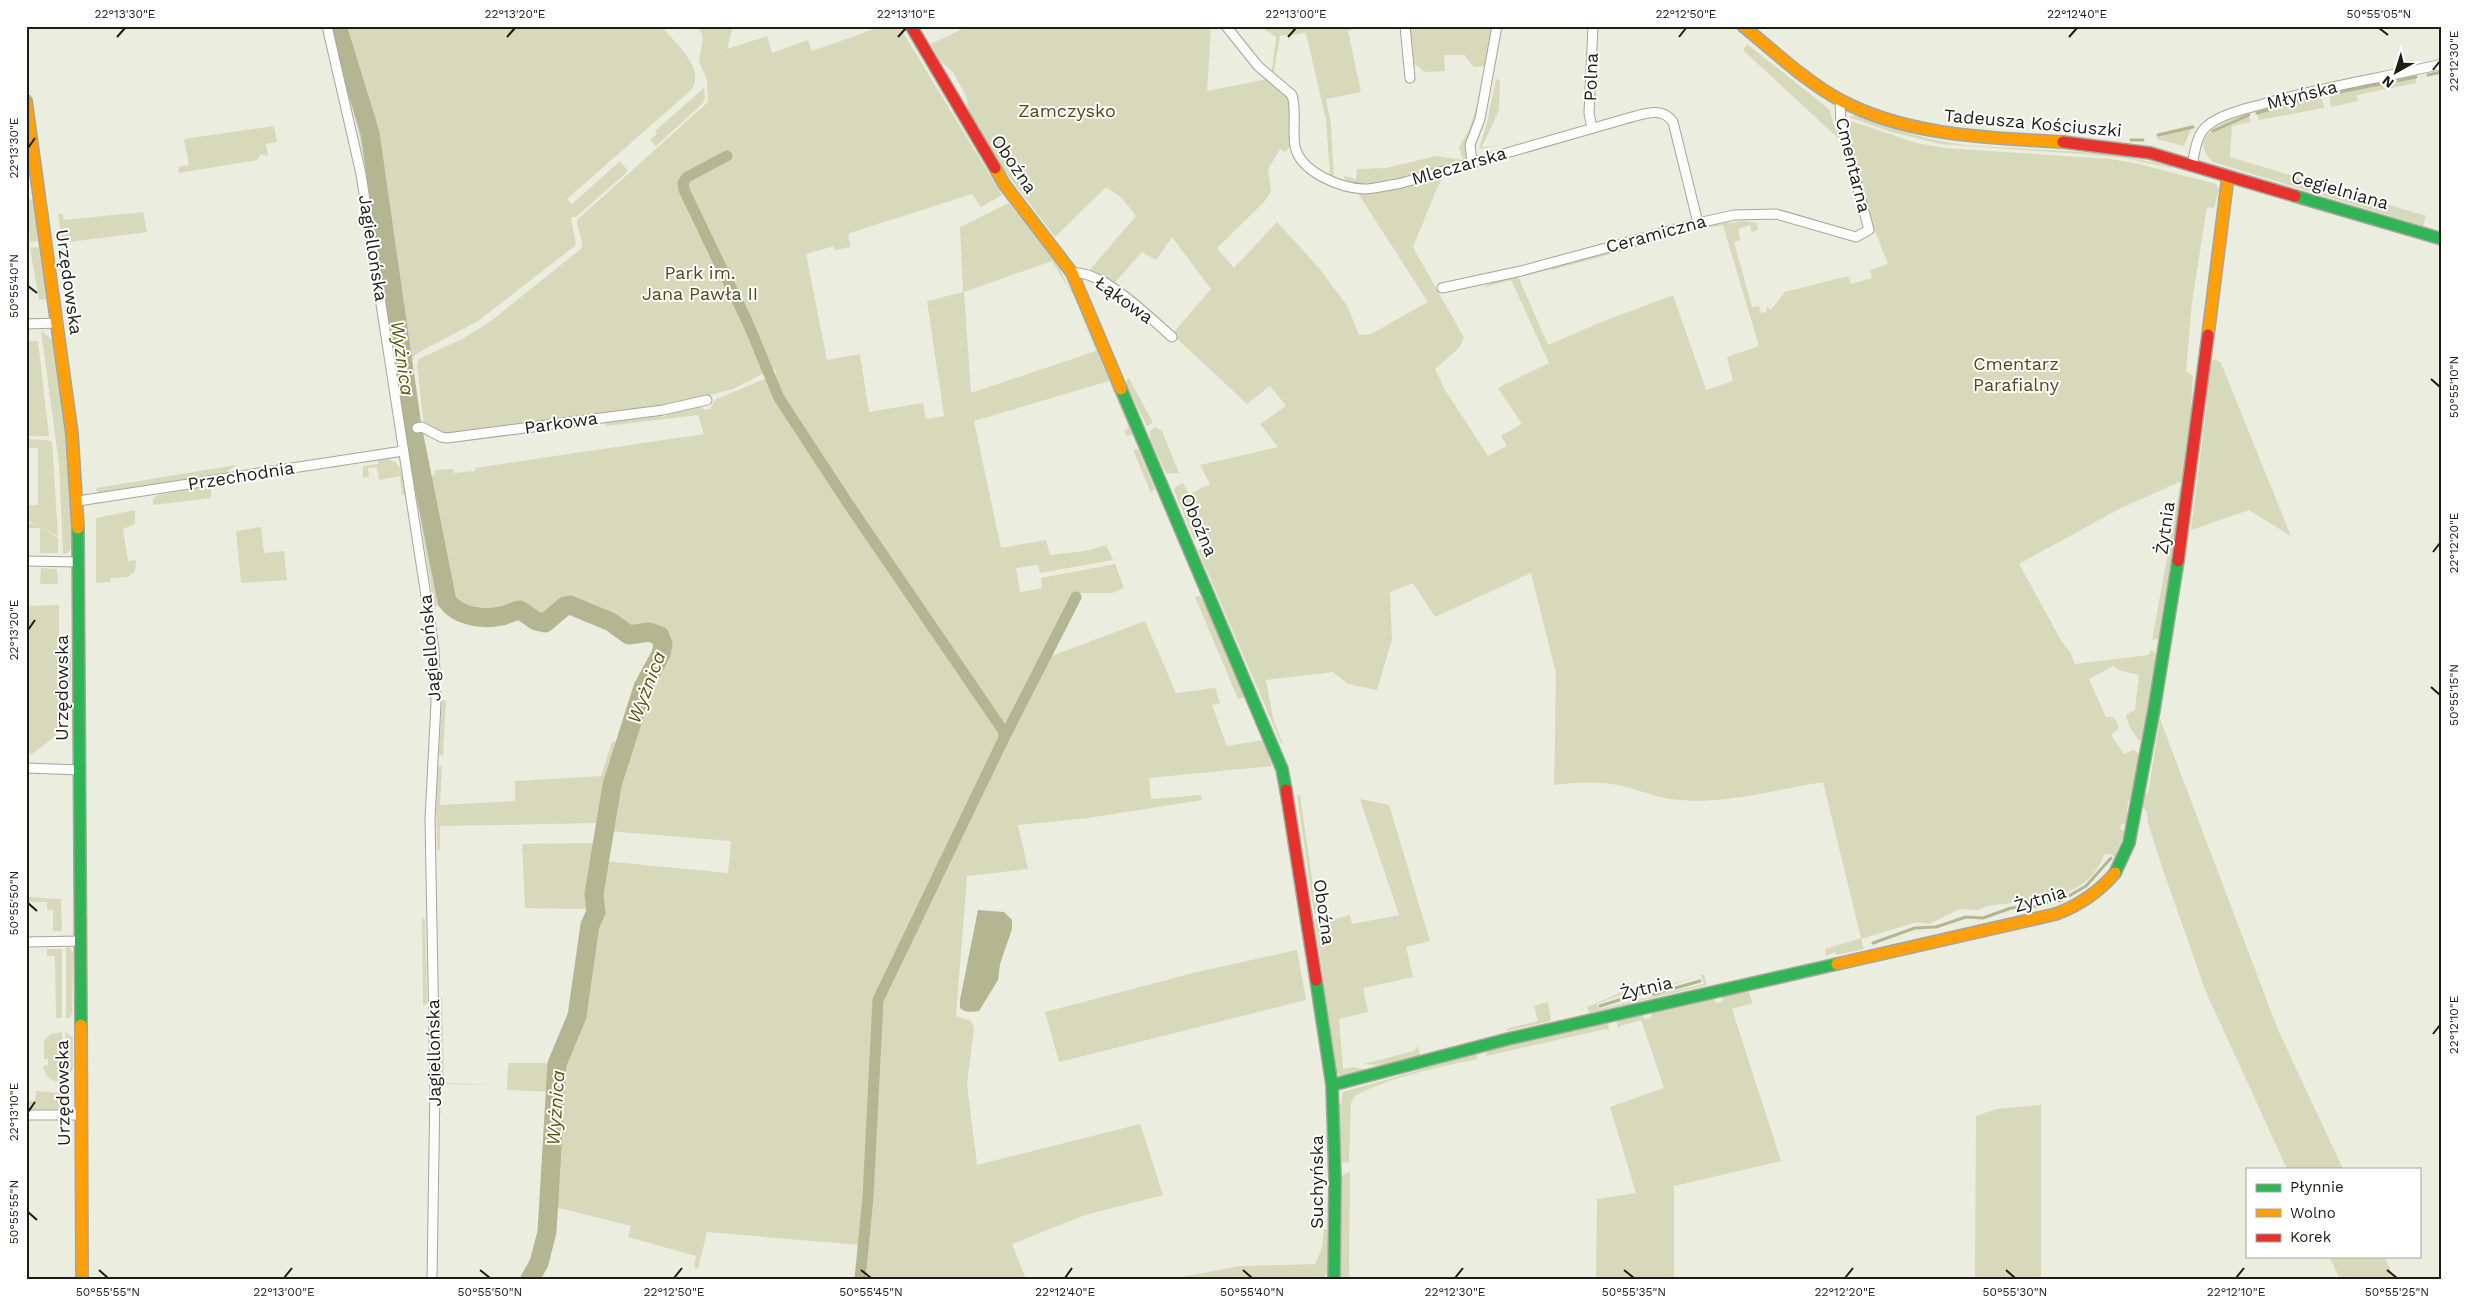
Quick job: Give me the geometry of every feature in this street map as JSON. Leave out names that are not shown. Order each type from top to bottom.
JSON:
[{"type":"street","name":"Jagiellońska","points":[[327,26],[361,174],[409,429],[403,451],[434,648],[436,686],[430,819],[435,1086],[432,1279]]},
{"type":"street","name":"Oboźna","points":[[911,26],[1004,184],[1072,273],[1282,769],[1295,835],[1332,1085]]},
{"type":"street","name":"Mleczarska","points":[[1226,26],[1264,72],[1292,95],[1296,150],[1308,166],[1321,175],[1354,188],[1366,189],[1434,174],[1472,161],[1656,112],[1668,114],[1675,127],[1698,223]]},
{"type":"street","points":[[1405,26],[1410,78]]},
{"type":"street","points":[[1472,161],[1470,145],[1480,118],[1497,26]]},
{"type":"street","name":"Polna","points":[[1592,128],[1589,113],[1593,26]]},
{"type":"street","name":"Tadeusza Kościuszki","points":[[1743,26],[1810,80],[1840,100],[1875,115],[1946,134],[2105,145],[2150,153],[2228,176]]},
{"type":"street","name":"Młyńska","points":[[2192,165],[2200,134],[2208,125],[2230,115],[2324,88],[2442,64]]},
{"type":"street","name":"Cmentarna","points":[[1840,100],[1841,124],[1869,230]]},
{"type":"street","name":"Urzędowska","points":[[26,101],[58,324],[78,500],[82,1279]]},
{"type":"street","name":"Cegielniana","points":[[2228,176],[2442,239]]},
{"type":"street","name":"Żytnia","points":[[1332,1085],[1556,1027],[2047,918],[2082,904],[2102,889],[2121,864],[2129,844],[2153,718],[2183,531],[2228,176]]},
{"type":"street","name":"Ceramiczna","points":[[1442,288],[1520,271],[1734,215],[1770,214],[1790,217],[1856,237],[1869,230]]},
{"type":"street","name":"Łąkowa","points":[[1072,273],[1080,272],[1098,279],[1172,337]]},
{"type":"street","points":[[26,324],[58,324]]},
{"type":"street","name":"Parkowa","points":[[409,429],[422,426],[441,437],[447,438],[663,410],[707,400]]},
{"type":"street","name":"Przechodnia","points":[[78,500],[403,451]]},
{"type":"street","points":[[26,561],[79,562]]},
{"type":"street","points":[[26,768],[80,770]]},
{"type":"street","points":[[26,942],[80,941]]},
{"type":"street","name":"Suchyńska","points":[[1332,1085],[1335,1170],[1334,1279]]},
{"type":"street","points":[[26,1115],[81,1115]]},
{"type":"green space","points":[[334,26],[336,26],[369,133],[382,226],[376,224],[360,139]]},
{"type":"green space","points":[[337,26],[661,26],[688,57],[695,74],[694,83],[690,91],[567,199],[572,204],[620,161],[628,171],[576,217],[571,217],[576,245],[478,321],[414,355],[412,361],[420,423],[418,425],[408,426],[406,424],[377,232],[378,229],[384,228],[370,133]]},
{"type":"green space","name":"Park im. Jana Pawła II","points":[[699,26],[733,26],[727,49],[767,36],[772,53],[808,40],[812,51],[883,26],[899,26],[1002,195],[981,207],[972,194],[850,233],[848,235],[851,247],[835,250],[834,246],[806,254],[827,360],[860,354],[869,412],[923,403],[926,419],[944,416],[927,301],[963,292],[960,227],[1009,203],[1059,268],[1074,297],[1052,261],[964,292],[971,393],[1096,351],[1078,307],[1132,433],[1132,435],[1127,436],[1124,431],[1129,428],[1109,381],[974,421],[1001,548],[1046,540],[1050,555],[1085,551],[1106,545],[1113,560],[1040,573],[1038,565],[1016,568],[1020,592],[1042,588],[1041,578],[1115,564],[1124,588],[1112,593],[1078,593],[1046,658],[1145,621],[1176,693],[1215,688],[1220,703],[1212,705],[1227,746],[1263,740],[1245,697],[1238,699],[1195,597],[1199,596],[1205,602],[1264,740],[1272,766],[1149,778],[1151,799],[1201,795],[1202,800],[1088,818],[1018,825],[1028,869],[967,876],[956,1016],[971,1021],[974,1028],[967,1084],[977,1165],[1140,1124],[1163,1195],[1085,1215],[1012,1244],[1026,1279],[862,1279],[873,1184],[875,1029],[860,1245],[707,1232],[698,1269],[694,1267],[696,1256],[628,1237],[631,1226],[555,1207],[546,1258],[536,1279],[525,1279],[539,1247],[541,1231],[540,1193],[549,1092],[507,1090],[508,1063],[554,1063],[576,1012],[585,949],[586,909],[525,908],[522,844],[595,843],[600,823],[440,826],[440,850],[437,850],[436,802],[438,767],[442,765],[440,805],[515,801],[515,781],[601,776],[612,742],[623,741],[643,687],[661,654],[663,645],[660,636],[649,632],[629,635],[611,622],[570,605],[565,606],[545,623],[536,621],[520,610],[486,619],[467,615],[449,604],[434,606],[407,433],[419,430],[421,432],[424,449],[420,450],[423,476],[435,475],[435,470],[453,469],[454,473],[475,471],[475,468],[704,434],[698,415],[606,426],[605,421],[661,413],[662,417],[666,416],[666,413],[701,406],[705,410],[710,409],[716,399],[777,374],[774,368],[733,389],[664,407],[444,435],[424,425],[417,365],[419,359],[464,338],[491,321],[582,248],[577,220],[708,102],[707,79],[699,62],[703,38]],"holes":[[[607,831],[731,841],[728,873],[603,861]]]},
{"type":"green space","points":[[968,26],[1211,26],[1207,91],[1267,79],[1283,90],[1290,99],[1293,138],[1285,152],[1280,149],[1268,169],[1271,191],[1264,202],[1217,248],[1234,268],[1277,222],[1318,267],[1348,307],[1359,335],[1371,334],[1428,302],[1357,192],[1446,173],[1437,188],[1413,247],[1464,338],[1459,348],[1435,369],[1445,390],[1488,456],[1507,446],[1501,436],[1522,424],[1498,388],[1549,363],[1511,280],[1485,287],[1488,284],[1518,276],[1548,345],[1673,295],[1706,390],[1733,381],[1727,357],[1759,346],[1723,225],[1706,228],[1705,226],[1727,221],[1728,223],[1744,221],[1757,223],[1758,230],[1752,232],[1750,225],[1738,229],[1740,240],[1734,242],[1752,307],[1759,306],[1761,313],[1767,312],[1766,306],[1771,310],[1785,292],[1848,276],[1851,284],[1872,278],[1870,270],[1888,264],[1873,226],[1845,129],[1845,123],[1848,120],[1916,143],[1945,148],[2110,159],[2139,164],[2216,184],[2219,190],[2214,208],[2207,207],[2192,302],[2186,371],[2193,376],[2191,406],[2195,407],[2185,486],[2179,482],[2117,510],[2019,564],[2062,642],[2070,652],[2075,664],[2148,655],[2151,650],[2156,654],[2145,736],[2139,741],[2130,728],[2126,715],[2135,710],[2139,675],[2118,670],[2113,666],[2089,679],[2106,717],[2112,717],[2116,720],[2119,728],[2111,735],[2124,754],[2134,750],[2141,756],[2136,785],[2133,785],[2130,801],[2128,801],[2126,824],[2122,823],[2120,829],[2125,831],[2115,857],[2111,854],[2105,854],[2095,872],[2083,883],[2058,895],[2044,899],[1987,906],[1978,910],[1960,909],[1929,924],[1917,922],[1861,939],[1864,949],[1836,955],[1835,952],[1826,956],[1825,949],[1861,938],[1823,782],[1728,799],[1690,801],[1665,798],[1608,784],[1554,785],[1556,673],[1531,573],[1435,617],[1413,583],[1390,592],[1392,640],[1377,690],[1348,684],[1333,672],[1266,680],[1273,718],[1283,744],[1281,743],[1198,550],[1202,549],[1198,539],[1194,539],[1174,490],[1176,486],[1183,483],[1189,494],[1210,484],[1200,465],[1278,447],[1260,424],[1286,406],[1270,386],[1247,404],[1172,334],[1211,289],[1172,237],[1156,260],[1142,252],[1112,286],[1089,271],[1136,216],[1121,197],[1106,187],[1055,237],[1005,171],[969,117],[972,115],[968,109],[967,98],[953,72],[940,61],[931,44]]},
{"type":"green space","points":[[1260,26],[1360,26],[1348,31],[1361,92],[1326,99],[1331,125],[1334,176],[1330,175],[1326,120],[1306,33],[1280,36],[1273,78],[1271,76],[1276,37]]},
{"type":"green space","points":[[1410,26],[1493,26],[1485,73],[1484,66],[1474,67],[1464,55],[1444,55],[1445,71],[1425,72],[1414,64]]},
{"type":"green space","points":[[1747,44],[1829,109],[1839,139],[1743,50]]},
{"type":"green space","points":[[2410,76],[2416,77],[2416,83],[2357,95],[2358,101],[2331,107],[2329,92]]},
{"type":"green space","points":[[1496,79],[1500,80],[1499,110],[1482,147],[1497,146],[1479,149],[1487,123]]},
{"type":"green space","points":[[704,88],[705,98],[702,104],[656,146],[650,140],[657,134],[655,131]]},
{"type":"green space","points":[[2321,94],[2324,108],[2259,120],[2256,112]]},
{"type":"green space","points":[[1479,104],[1465,148],[1465,160],[1421,175],[1389,183],[1373,185],[1345,180],[1344,176],[1356,179],[1357,169],[1386,168],[1436,156],[1463,160],[1459,147],[1469,130],[1477,105]]},
{"type":"green space","points":[[2248,113],[2251,122],[2232,126],[2230,157],[2426,216],[2423,226],[2213,162],[2205,152],[2203,144],[2206,136],[2220,124]]},
{"type":"green space","points":[[1856,115],[1910,133],[1952,143],[2095,153],[2146,161],[2171,168],[2124,158],[1940,144],[1888,131],[1849,117]]},
{"type":"green space","points":[[2193,125],[2184,146],[2157,139],[2159,133]]},
{"type":"green space","points":[[274,126],[277,142],[266,144],[268,156],[261,154],[257,160],[179,173],[178,167],[189,165],[184,139]]},
{"type":"green space","points":[[33,199],[39,241],[30,242],[26,200]]},
{"type":"green space","points":[[143,212],[147,232],[62,243],[58,214],[62,214],[64,220]]},
{"type":"green space","points":[[1650,241],[1652,243],[1552,270],[1551,267]]},
{"type":"green space","points":[[39,247],[46,299],[39,300],[30,248]]},
{"type":"green space","points":[[41,330],[52,340],[68,454],[72,547],[68,553],[63,554],[59,464]]},
{"type":"green space","points":[[26,341],[38,341],[49,436],[26,436]]},
{"type":"green space","points":[[2215,359],[2221,363],[2291,536],[2249,510],[2191,530],[2207,402],[2203,401],[2207,365]]},
{"type":"green space","points":[[1128,377],[1153,422],[1147,426],[1126,385]]},
{"type":"green space","points":[[1155,427],[1162,431],[1179,473],[1167,474],[1165,471],[1150,439],[1150,431]]},
{"type":"green space","points":[[26,439],[52,442],[58,536],[26,520],[26,505],[38,505],[38,448],[26,448]]},
{"type":"green space","points":[[1138,449],[1155,489],[1151,493],[1133,450]]},
{"type":"green space","points":[[386,459],[396,464],[402,472],[405,495],[402,495],[400,476],[379,480],[377,467],[368,468],[369,477],[363,478],[363,466],[378,464],[378,460]]},
{"type":"green space","points":[[236,465],[227,472],[101,493],[96,490],[97,488]]},
{"type":"green space","points":[[211,486],[211,498],[153,505],[153,499],[158,495]]},
{"type":"green space","points":[[2180,486],[2185,490],[2161,634],[2159,638],[2152,640]]},
{"type":"green space","points":[[135,510],[135,524],[123,529],[128,561],[136,560],[135,571],[128,577],[111,578],[110,582],[96,583],[96,518]]},
{"type":"green space","points":[[26,522],[41,527],[58,538],[58,553],[40,553],[40,528],[26,528]]},
{"type":"green space","points":[[261,527],[264,553],[284,551],[287,580],[241,583],[236,531]]},
{"type":"green space","points":[[41,568],[57,569],[58,584],[40,584]]},
{"type":"green space","points":[[59,605],[59,733],[32,754],[26,754],[26,606]]},
{"type":"green space","points":[[63,644],[71,653],[71,682],[64,688]]},
{"type":"green space","points":[[442,700],[446,700],[443,756],[439,754]]},
{"type":"green space","points":[[2160,719],[2278,1030],[2343,1168],[2287,1168],[2206,992],[2163,870],[2148,823],[2147,812],[2142,807],[2144,793],[2148,794]]},
{"type":"green space","points":[[1297,795],[1300,795],[1315,900],[1321,899],[1324,911],[1314,913]]},
{"type":"green space","points":[[1360,799],[1389,805],[1430,941],[1406,947],[1413,977],[1363,988],[1368,1012],[1339,1019],[1343,1069],[1351,1067],[1372,1070],[1342,1077],[1336,1072],[1315,919],[1325,917],[1327,921],[1350,915],[1352,924],[1399,915]]},
{"type":"green space","points":[[26,897],[61,899],[62,931],[53,931],[53,910],[47,910],[47,902],[26,902]]},
{"type":"green space","points":[[422,917],[425,919],[427,1003],[423,1006]]},
{"type":"green space","points":[[68,946],[73,952],[72,1011],[71,1016],[66,1019],[66,948]]},
{"type":"green space","points":[[47,949],[62,949],[62,1018],[56,1018],[55,956],[47,956]]},
{"type":"green space","points":[[1297,950],[1306,1000],[1059,1062],[1045,1012],[1197,972]]},
{"type":"green space","points":[[1701,975],[1704,975],[1707,985],[1589,1013],[1587,1007],[1641,984],[1653,989],[1696,977],[1653,991],[1642,987],[1597,1004],[1599,1009],[1704,984]]},
{"type":"green space","points":[[1747,989],[1753,1003],[1732,1009],[1781,1161],[1674,1186],[1674,1279],[1596,1279],[1597,1199],[1636,1193],[1610,1107],[1664,1088],[1641,1020],[1620,1026],[1618,1029],[1617,1020],[1640,1014],[1645,1019],[1650,1018],[1653,1011],[1713,997],[1716,1003],[1722,1002],[1723,995]]},
{"type":"green space","points":[[442,996],[444,1083],[502,1085],[440,1084],[439,1001]]},
{"type":"green space","points":[[1548,1002],[1551,1021],[1507,1031],[1506,1029],[1538,1021],[1534,1006]]},
{"type":"green space","points":[[1608,1022],[1609,1031],[1605,1029],[1486,1056],[1487,1051]]},
{"type":"green space","points":[[62,1032],[62,1082],[49,1078],[43,1066],[48,1065],[48,1059],[44,1059],[44,1041],[50,1034]]},
{"type":"green space","points":[[65,1032],[73,1038],[73,1069],[67,1079]]},
{"type":"green space","points":[[1418,1046],[1420,1056],[1384,1065],[1363,1064],[1414,1051]]},
{"type":"green space","points":[[1476,1054],[1479,1064],[1477,1059],[1414,1073],[1384,1083],[1355,1096],[1351,1103],[1349,1163],[1340,1161],[1339,1104],[1341,1104],[1343,1092]]},
{"type":"green space","points":[[36,1091],[61,1093],[62,1109],[26,1110],[26,1101],[35,1101]]},
{"type":"green space","points":[[2041,1105],[2041,1279],[1975,1279],[1976,1116],[1996,1109]]},
{"type":"green space","points":[[1350,1171],[1349,1279],[1340,1279],[1341,1176]]},
{"type":"green space","points":[[1324,1229],[1327,1229],[1327,1273],[1323,1279],[1170,1279],[1241,1266],[1315,1264],[1322,1248]]},
{"type":"green space","points":[[2330,1258],[2385,1258],[2395,1279],[2340,1279]]},
{"type":"shaded area","points":[[978,910],[1004,912],[1012,920],[1012,929],[1000,964],[998,980],[979,1011],[969,1012],[960,1008],[960,1000]]},
{"type":"waterway","name":"Wyżnica","points":[[337,26],[370,133],[412,426],[447,601],[458,611],[472,616],[487,618],[520,610],[536,621],[545,623],[565,606],[570,605],[611,622],[629,635],[649,632],[660,636],[663,645],[661,654],[643,687],[612,785],[594,894],[596,912],[590,925],[577,1016],[557,1064],[547,1232],[539,1263],[530,1279]]},
{"type":"waterway","points":[[2428,75],[2442,72]]},
{"type":"waterway","points":[[2329,94],[2416,77]]},
{"type":"waterway","points":[[2257,113],[2321,95]]},
{"type":"waterway","points":[[2213,131],[2249,115]]},
{"type":"waterway","points":[[2158,135],[2193,127]]},
{"type":"waterway","points":[[2131,140],[2143,140]]},
{"type":"waterway","points":[[727,156],[687,177],[683,183],[684,190],[747,321],[779,398],[849,505],[1004,732],[1004,738],[878,1000],[868,1197],[860,1279]]},
{"type":"waterway","points":[[1004,738],[1076,597]]},
{"type":"waterway","points":[[1873,943],[1915,928],[1936,927],[1966,917],[1983,918],[2011,908],[2039,906],[2053,900],[2060,901],[2086,886],[2111,858]]},
{"type":"waterway","points":[[1600,1006],[1644,992],[1654,994],[1700,981]]},
{"type":"traffic: fast","points":[[2295,196],[2442,239]]},
{"type":"traffic: fast","points":[[1121,389],[1282,769],[1286,790]]},
{"type":"traffic: fast","points":[[78,528],[81,1025]]},
{"type":"traffic: fast","points":[[2115,873],[2129,843],[2154,710],[2178,561]]},
{"type":"traffic: fast","points":[[1332,1085],[1508,1039],[1837,964]]},
{"type":"traffic: fast","points":[[1316,980],[1332,1085],[1335,1178],[1334,1279]]},
{"type":"traffic: slow","points":[[1743,26],[1814,84],[1840,100],[1866,112],[1920,128],[1949,133],[2063,142]]},
{"type":"traffic: slow","points":[[26,101],[72,434],[78,528]]},
{"type":"traffic: slow","points":[[995,168],[1004,184],[1072,273],[1121,389]]},
{"type":"traffic: slow","points":[[2208,335],[2228,176]]},
{"type":"traffic: slow","points":[[1837,964],[2056,914],[2088,898],[2115,873]]},
{"type":"traffic: slow","points":[[81,1025],[82,1279]]},
{"type":"traffic: jam","points":[[911,26],[995,168]]},
{"type":"traffic: jam","points":[[2063,142],[2150,153],[2295,196]]},
{"type":"traffic: jam","points":[[2178,561],[2208,335]]},
{"type":"traffic: jam","points":[[1286,790],[1316,980]]},
{"type":"park label","name":"Zamczysko","points":[[1067,111]]},
{"type":"park label","name":"Cmentarz Parafialny","points":[[2016,374]]}]
